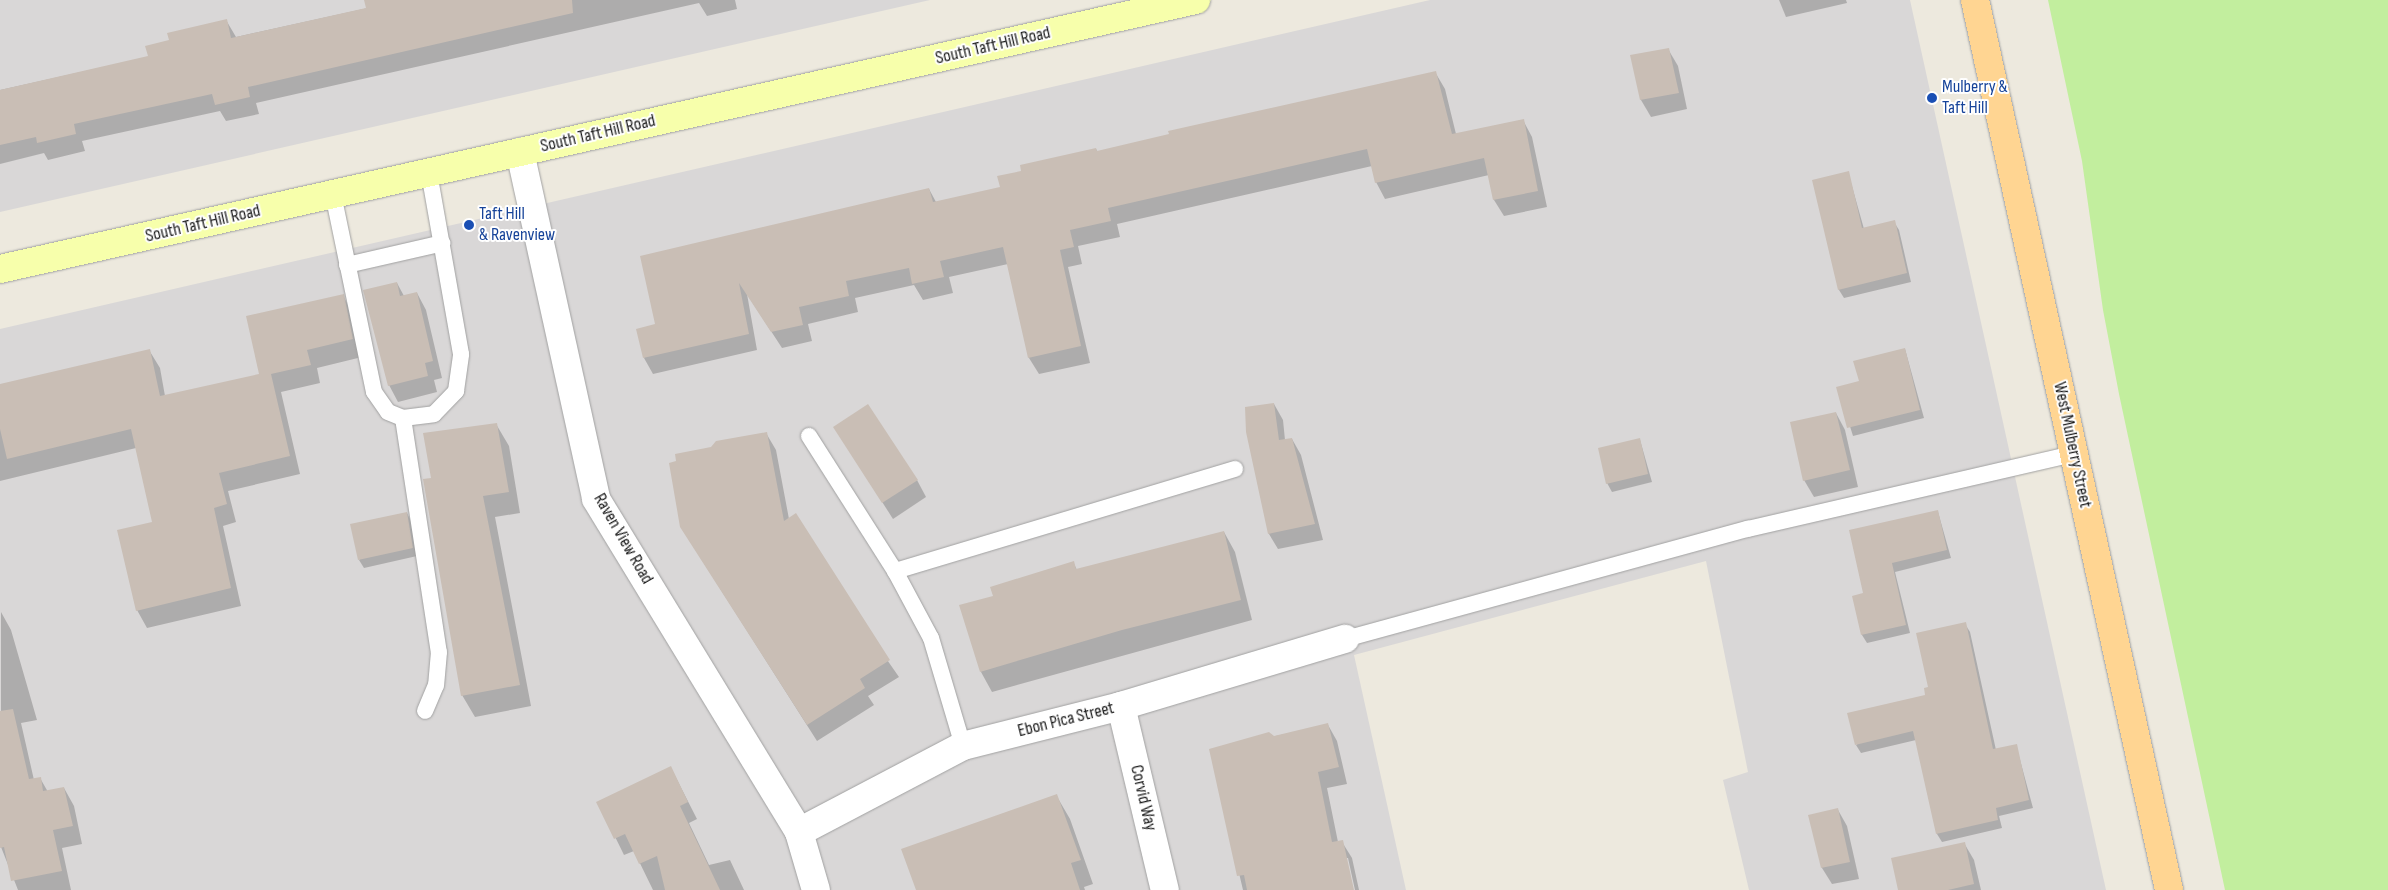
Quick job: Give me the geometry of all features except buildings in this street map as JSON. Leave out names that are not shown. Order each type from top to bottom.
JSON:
[{"type":"main road","name":"South Taft Hill Road","points":[[0,269],[1196,0]]},
{"type":"main road","name":"West Mulberry Street","points":[[1975,0],[2169,890]]},
{"type":"street","name":"Raven View Road","points":[[520,152],[596,498],[800,832],[816,890]]},
{"type":"street","name":"Ebon Pica Street","points":[[800,832],[963,746],[1121,706],[1345,639]]},
{"type":"street","name":"Corvid Way","points":[[1121,706],[1165,890]]},
{"type":"lane","points":[[333,194],[374,392],[388,412],[404,418],[434,414],[456,392],[461,354],[429,172]]},
{"type":"lane","points":[[347,265],[443,243]]},
{"type":"lane","points":[[404,418],[439,652],[436,685],[425,711]]},
{"type":"lane","points":[[809,436],[895,570],[931,638],[963,746]]},
{"type":"lane","points":[[1345,639],[1748,529],[2074,454]]},
{"type":"lane","points":[[895,570],[1235,469]]},
{"type":"shaded area","points":[[0,0],[930,0],[0,212]]},
{"type":"shaded area","points":[[1430,0],[1910,0],[2106,890],[1749,890],[1723,780],[1748,772],[1706,561],[1354,655],[1406,890],[0,890],[0,329]]},
{"type":"green space","points":[[2048,0],[2388,0],[2388,890],[2225,890],[2119,394],[2103,310],[2082,161]]},
{"type":"place","name":"Mulberry & Taft Hill","points":[[1932,98]]},
{"type":"place","name":"Taft Hill & Ravenview","points":[[469,225]]}]
